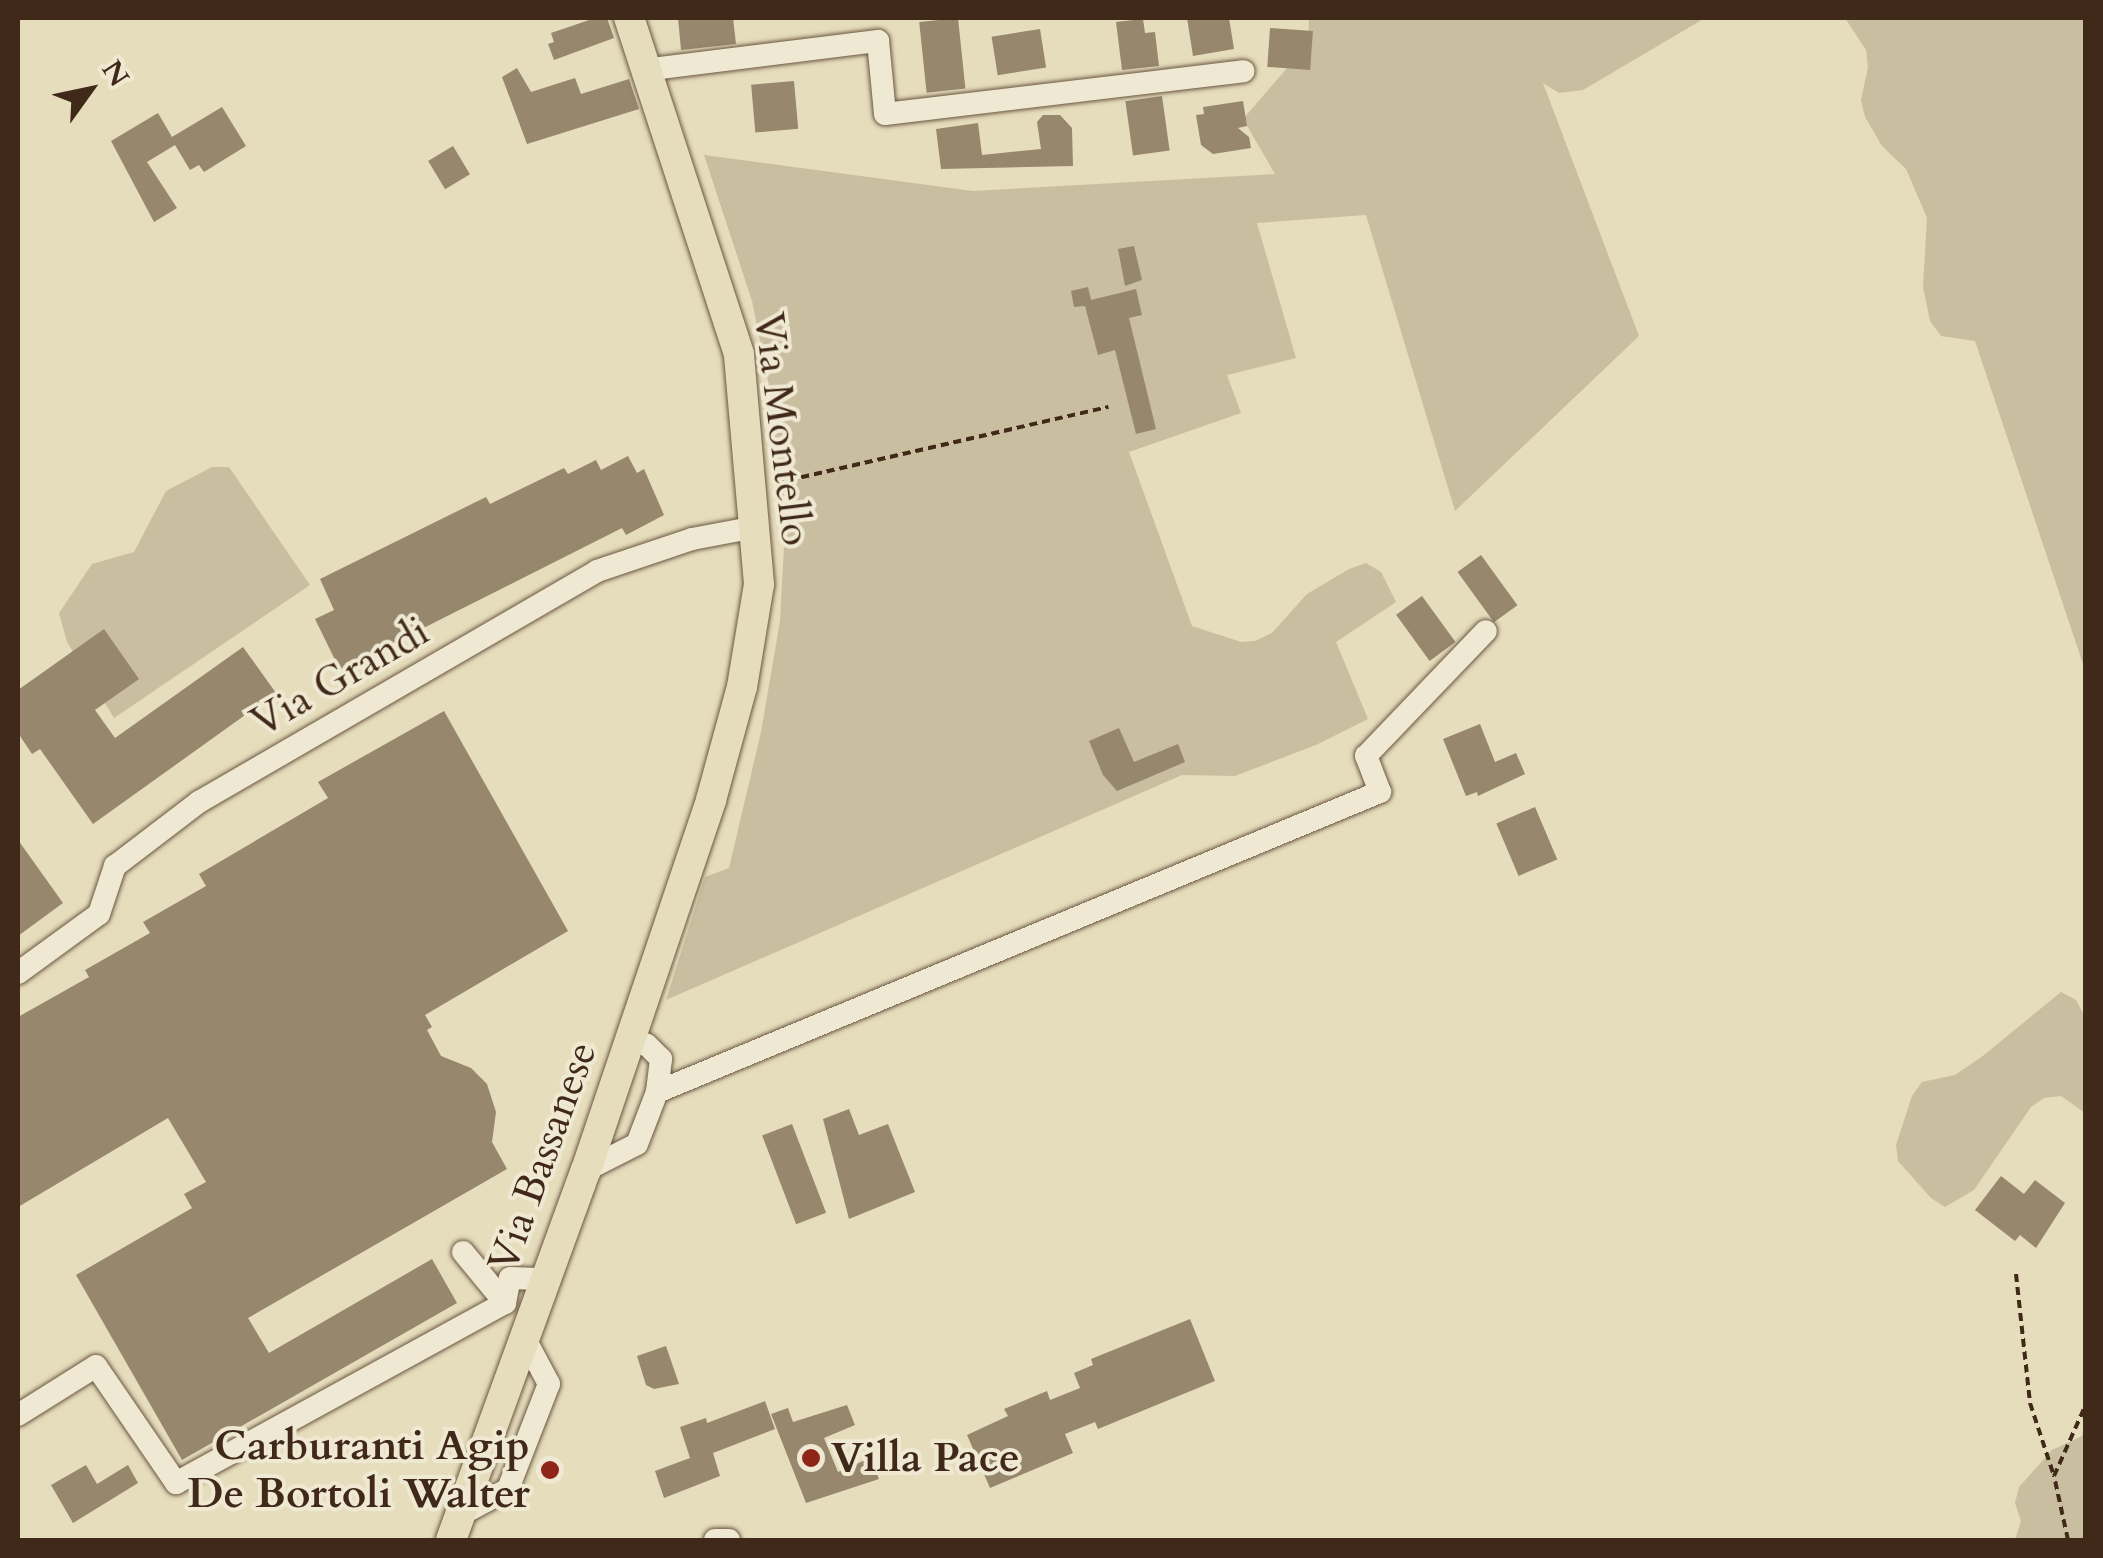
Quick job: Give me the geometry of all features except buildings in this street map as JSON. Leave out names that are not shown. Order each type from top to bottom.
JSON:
[{"type":"main road","name":"Via Montello","points":[[629,18],[739,354],[759,584],[742,687],[710,800]]},
{"type":"main road","name":"Via Bassanese","points":[[455,1528],[586,1170],[710,800]]},
{"type":"street","points":[[644,70],[878,41],[884,114],[1243,71]]},
{"type":"street","name":"Via Grandi","points":[[18,972],[99,914],[115,866],[199,802],[597,571],[692,539],[756,526]]},
{"type":"street","points":[[656,1092],[1380,792],[1366,756],[1486,631]]},
{"type":"street","points":[[586,1170],[636,1144],[656,1092],[660,1059],[647,1044],[630,1038]]},
{"type":"street","points":[[463,1252],[505,1303]]},
{"type":"street","points":[[505,1303],[510,1278],[544,1278]]},
{"type":"street","points":[[18,1415],[96,1366],[176,1483],[505,1303]]},
{"type":"street","points":[[716,1540],[728,1540]]},
{"type":"path","points":[[752,488],[1108,408]]},
{"type":"path","points":[[2016,1274],[2030,1403],[2054,1476],[2068,1540]]},
{"type":"path","points":[[2054,1476],[2086,1404]]},
{"type":"shaded area","points":[[1309,18],[1705,18],[1583,90],[1559,93],[1543,83],[1639,336],[1455,511],[1366,215],[1257,223],[1296,358],[1227,375],[1241,413],[1129,452],[1192,626],[1241,642],[1255,641],[1272,633],[1307,594],[1349,569],[1366,563],[1381,572],[1396,602],[1336,642],[1368,719],[1316,745],[1235,776],[1182,775],[666,1000],[705,877],[729,868],[761,732],[780,621],[784,546],[771,396],[752,301],[704,155],[973,191],[1275,174],[1243,119],[1308,44]]},
{"type":"shaded area","points":[[1845,18],[2085,18],[2085,670],[1975,341],[1941,336],[1930,321],[1923,287],[1927,218],[1906,169],[1882,146],[1865,117],[1861,100],[1868,67],[1866,50]]},
{"type":"shaded area","points":[[212,467],[229,467],[310,585],[114,718],[67,642],[59,613],[92,564],[134,552],[166,491]]},
{"type":"shaded area","points":[[2061,992],[2076,1000],[2085,1017],[2085,1113],[2061,1096],[2044,1098],[2031,1107],[1974,1190],[1945,1207],[1931,1198],[1898,1161],[1896,1145],[1912,1096],[1922,1082],[1955,1075],[1984,1055]]},
{"type":"shaded area","points":[[2085,1420],[2085,1540],[2015,1540],[2021,1521],[2015,1503],[2019,1487],[2052,1450],[2082,1436]]},
{"type":"place","name":"Villa Pace","points":[[811,1458]]},
{"type":"place","name":"Carburanti Agip De Bortoli Walter","points":[[550,1470]]}]
